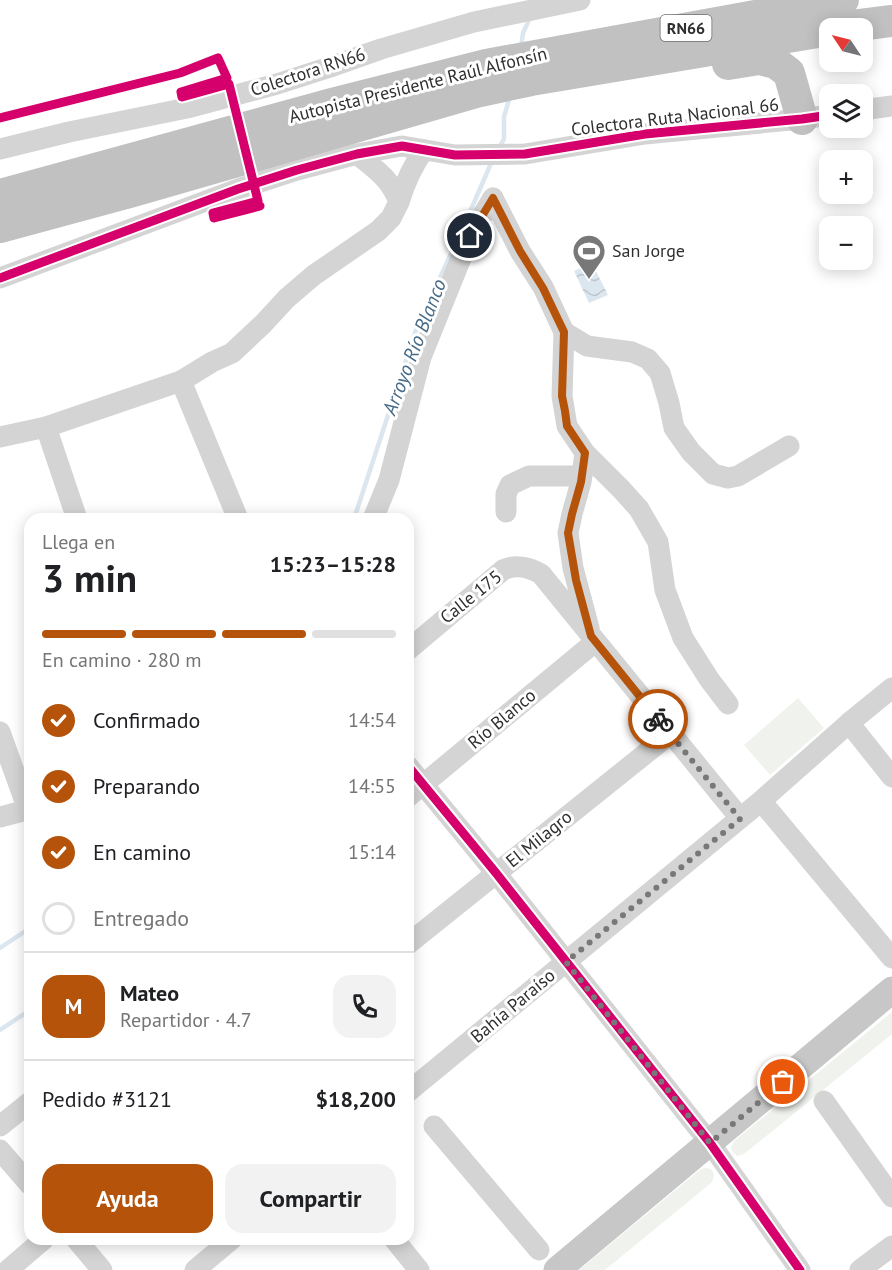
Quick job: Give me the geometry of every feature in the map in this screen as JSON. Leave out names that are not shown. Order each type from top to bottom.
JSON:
[{"type":"highway","name":"Autopista Presidente Raúl Alfonsín","points":[[531,77],[843,0]]},
{"type":"highway","points":[[873,23],[892,21]]},
{"type":"highway","name":"Autopista Presidente Raúl Alfonsín","points":[[0,195],[322,107],[819,32]]},
{"type":"highway","points":[[531,77],[759,59],[776,63],[789,73],[816,117]]},
{"type":"highway","name":"Autopista Presidente Raúl Alfonsín","points":[[0,227],[134,191],[486,82]]},
{"type":"main road","points":[[557,1270],[892,990]]},
{"type":"street","name":"Colectora RN66","points":[[0,149],[69,132],[187,108],[277,84],[381,49],[474,22],[580,0]]},
{"type":"street","points":[[873,109],[892,106]]},
{"type":"street","name":"Colectora Ruta Nacional 66","points":[[0,278],[238,189],[297,170],[369,164],[402,146],[455,155],[525,154],[645,134],[816,117]]},
{"type":"street","points":[[0,437],[46,427],[181,381],[232,353],[305,282],[378,231],[392,218],[410,173],[424,150]]},
{"type":"street","points":[[369,164],[387,178],[399,202]]},
{"type":"street","points":[[375,513],[389,480],[421,357],[470,236],[493,198],[520,251],[543,288],[564,332],[562,396],[567,426],[585,453],[639,509],[658,542],[665,590],[683,638],[708,679],[728,704]]},
{"type":"street","points":[[564,332],[587,346],[632,352],[648,359],[660,373],[675,428],[691,452],[712,474],[728,478],[738,476],[789,446]]},
{"type":"street","points":[[181,381],[236,513]]},
{"type":"street","points":[[46,427],[75,513]]},
{"type":"street","points":[[585,453],[582,476],[568,533],[575,576],[593,639],[740,819]]},
{"type":"street","points":[[506,512],[506,494],[510,485],[529,476],[582,476]]},
{"type":"street","name":"Calle 175","points":[[414,645],[503,570],[511,566],[531,568],[541,574],[593,639]]},
{"type":"street","name":"Río Blanco","points":[[416,791],[593,639]]},
{"type":"street","name":"Bahía Paraíso","points":[[414,1087],[740,819],[892,688]]},
{"type":"street","points":[[849,723],[892,777]]},
{"type":"street","points":[[0,732],[24,796]]},
{"type":"street","name":"El Milagro","points":[[414,939],[670,734]]},
{"type":"street","points":[[416,791],[496,873],[710,1143],[800,1270]]},
{"type":"street","points":[[761,801],[892,958]]},
{"type":"street","points":[[0,817],[24,810]]},
{"type":"street","points":[[824,1101],[892,1197]]},
{"type":"street","points":[[0,1126],[24,1107]]},
{"type":"street","points":[[434,1126],[539,1250]]},
{"type":"street","points":[[0,1150],[24,1178]]},
{"type":"street","points":[[8,1270],[37,1245]]},
{"type":"street","points":[[81,1245],[102,1270]]},
{"type":"street","points":[[195,1270],[225,1245]]},
{"type":"street","points":[[399,1245],[419,1270]]},
{"type":"street","points":[[860,1270],[892,1246]]},
{"type":"shaded area","points":[[798,698],[824,728],[770,775],[744,745]]},
{"type":"shaded area","points":[[892,1012],[892,1034],[744,1154],[737,1156],[732,1151],[734,1141]]},
{"type":"shaded area","points":[[701,1169],[711,1169],[714,1174],[711,1183],[605,1270],[579,1270]]},
{"type":"water","name":"San Jorge","points":[[592,263],[608,295],[589,303],[574,271]]},
{"type":"waterway","points":[[521,47],[523,33],[530,18]]},
{"type":"waterway","name":"Arroyo Río Blanco","points":[[499,148],[504,139],[504,117],[510,96]]},
{"type":"waterway","name":"Arroyo Río Blanco","points":[[463,228],[492,161]]},
{"type":"waterway","name":"Arroyo Río Blanco","points":[[356,513],[417,327],[457,241]]},
{"type":"waterway","points":[[0,948],[24,932]]},
{"type":"waterway","name":"Arroyo Río Blanco","points":[[0,1030],[24,1014]]},
{"type":"cycle path","points":[[0,118],[180,73],[218,58],[227,78],[181,92],[182,97],[229,84],[258,201],[213,213],[214,218],[260,206]]},
{"type":"cycle path","points":[[0,278],[238,189],[357,154],[402,146],[455,155],[525,154],[645,134],[819,117]]},
{"type":"cycle path","points":[[414,773],[710,1143],[800,1270]]},
{"type":"way so far","points":[[658,719],[740,819],[566,962],[710,1143],[783,1082]]},
{"type":"place","name":"San Jorge","points":[[589,280]]},
{"type":"route","points":[[470,236],[493,198],[520,251],[543,288],[564,332],[562,396],[567,426],[585,453],[581,482],[568,533],[573,568],[591,636],[658,719]]}]
